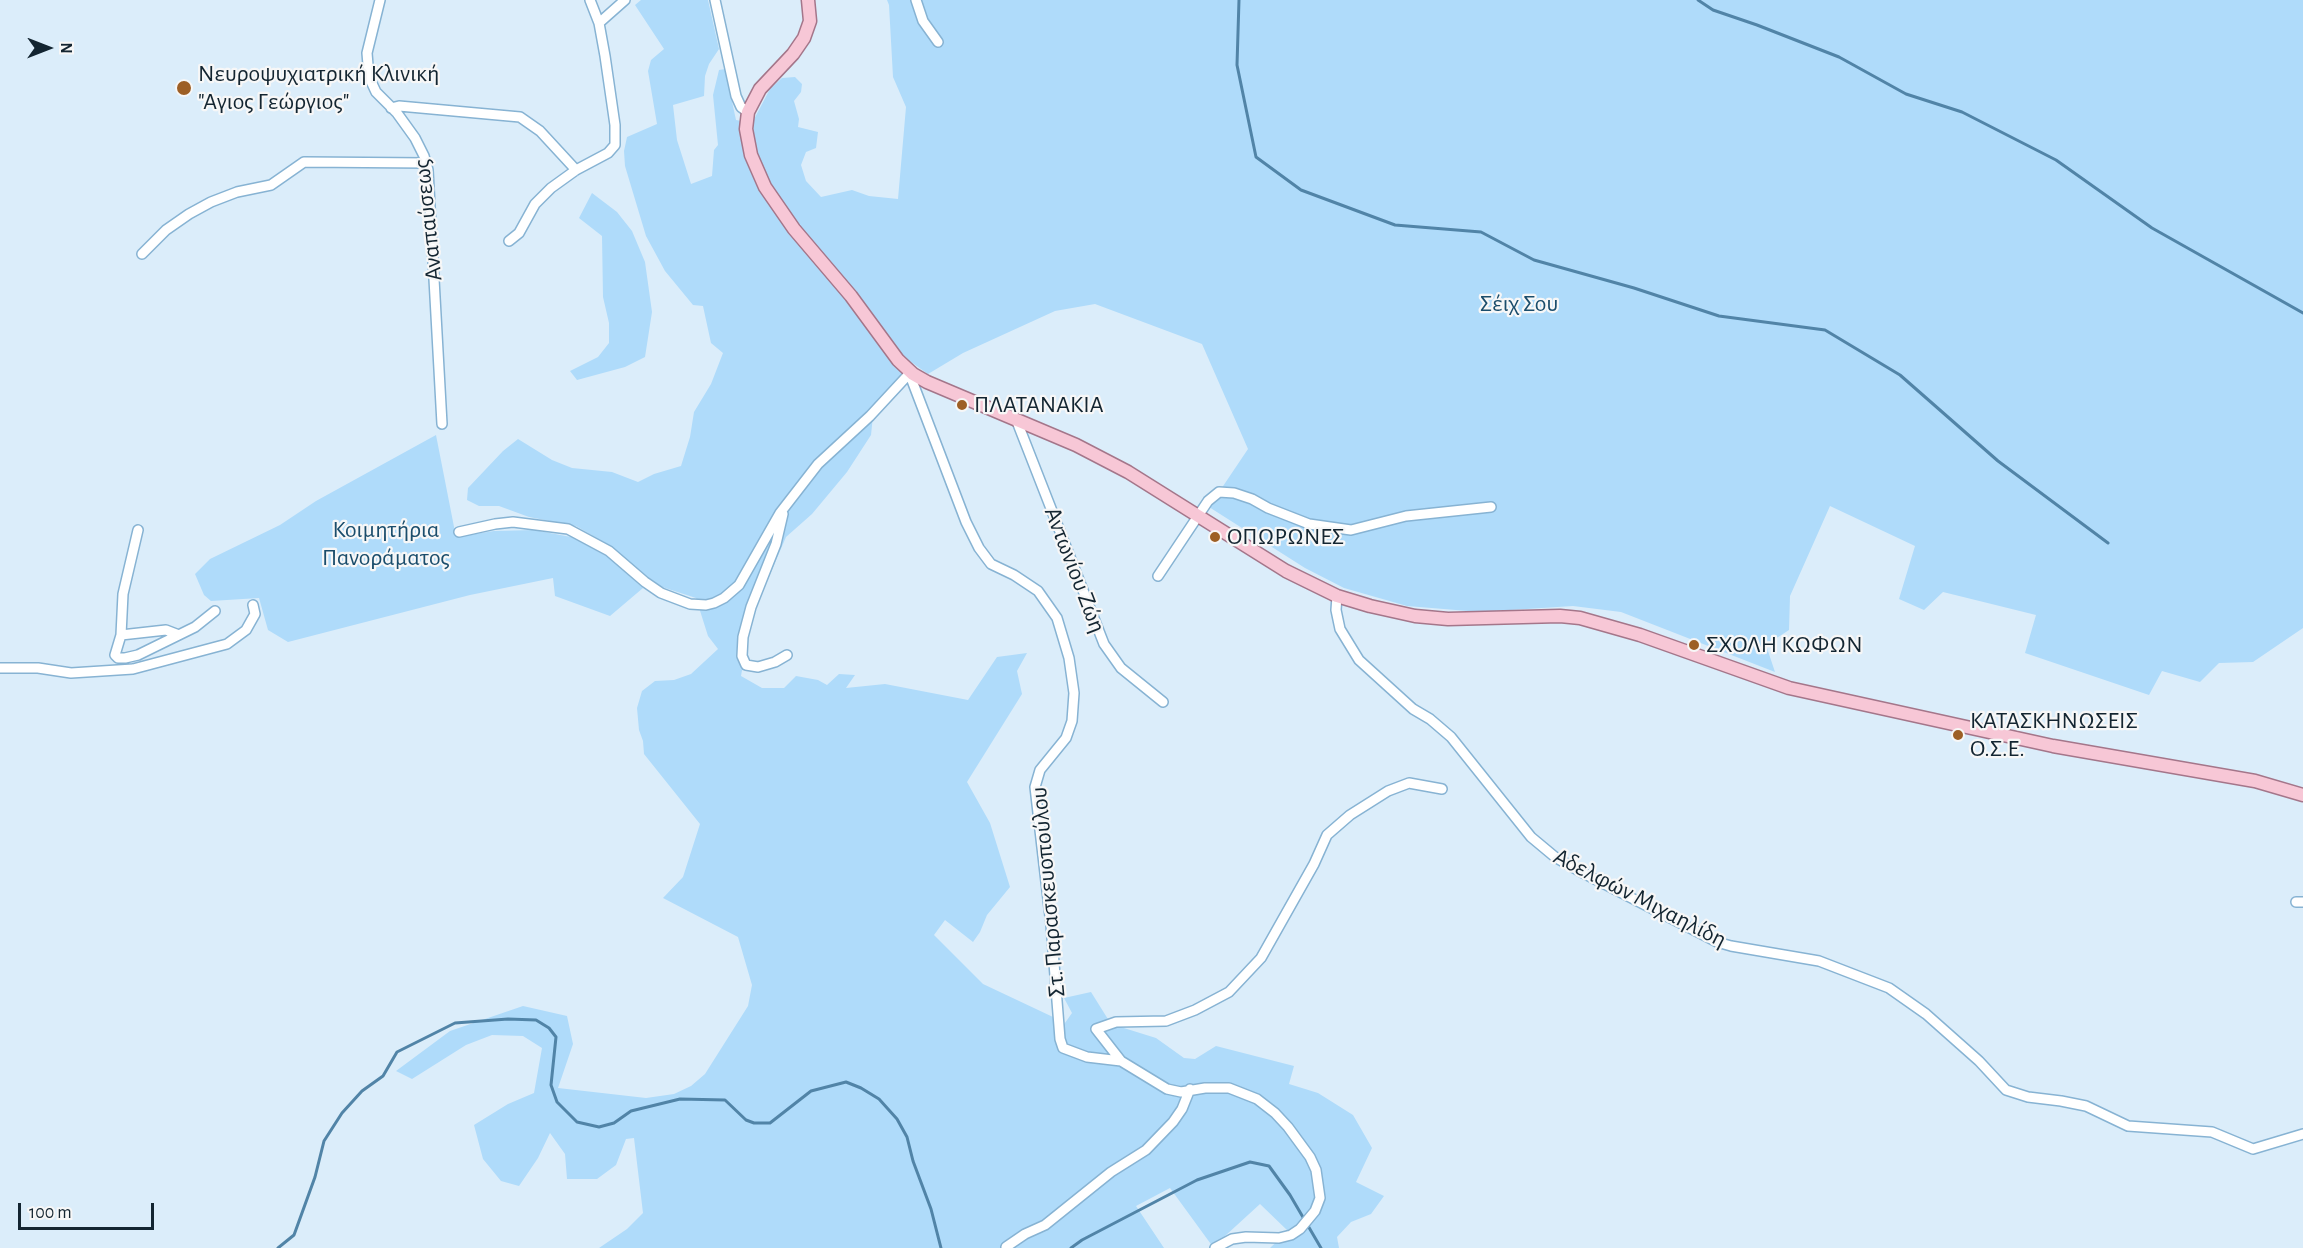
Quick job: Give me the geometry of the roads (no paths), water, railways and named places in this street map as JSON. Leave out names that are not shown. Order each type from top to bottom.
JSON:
[{"type":"main road","points":[[808,0],[810,21],[804,38],[793,54],[764,84],[748,112],[746,129],[748,146],[765,187],[794,229],[851,296],[892,353],[908,370],[942,390],[1067,440],[1115,465],[1286,571],[1337,596],[1386,610],[1430,618],[1469,620],[1560,616],[1580,618],[1640,635],[1789,688],[2053,746],[2247,779],[2303,795]]},
{"type":"street","name":"Αναπαύσεως","points":[[380,0],[368,44],[367,68],[376,92],[415,138],[427,164],[442,424]]},
{"type":"street","points":[[509,241],[519,233],[542,197],[576,170],[608,153],[615,143],[614,108],[599,23],[590,0]]},
{"type":"street","points":[[599,23],[625,0]]},
{"type":"street","points":[[715,0],[736,96],[741,107],[748,112]]},
{"type":"street","points":[[916,0],[923,21],[938,42]]},
{"type":"street","points":[[391,108],[399,106],[520,117],[540,131],[576,170]]},
{"type":"street","points":[[142,254],[166,230],[189,214],[237,192],[271,185],[304,162],[427,164]]},
{"type":"street","points":[[459,532],[513,522],[568,529],[609,551],[638,577],[661,593],[690,604],[706,605],[724,598],[739,585],[785,506],[818,464],[878,408],[908,375],[908,370]]},
{"type":"street","name":"Στ. Παρασκευοπούλου","points":[[908,370],[966,522],[979,548],[992,564],[1038,591],[1057,618],[1069,658],[1074,693],[1072,721],[1066,738],[1040,770],[1035,787],[1051,925],[1060,1039],[1063,1048],[1100,1059],[1121,1061],[1167,1089],[1181,1092],[1190,1089],[1229,1088],[1257,1099],[1288,1127],[1311,1157],[1316,1170],[1320,1198],[1307,1224],[1291,1235],[1272,1239],[1246,1237],[1232,1239],[1215,1248]]},
{"type":"street","name":"Αντωνίου Ζώη","points":[[1016,419],[1104,644],[1121,668],[1163,702]]},
{"type":"street","points":[[1158,576],[1208,501],[1219,492],[1234,493],[1252,499],[1268,508],[1309,524],[1351,530],[1406,516],[1491,507]]},
{"type":"street","points":[[785,506],[776,544],[751,607],[743,637],[742,656],[746,665],[758,667],[775,662],[787,655]]},
{"type":"street","points":[[138,530],[123,594],[121,635],[115,654],[118,658],[138,655],[195,627],[215,611]]},
{"type":"street","name":"Αδελφών Μιχαηλίδη","points":[[1337,596],[1336,610],[1340,629],[1356,656],[1413,709],[1430,719],[1451,737],[1531,837],[1555,857],[1624,896],[1717,942],[1819,961],[1889,988],[1926,1014],[1979,1061],[2006,1090],[2028,1097],[2086,1106],[2128,1126],[2212,1132],[2253,1149],[2303,1134]]},
{"type":"street","points":[[0,668],[38,668],[71,673],[133,669],[228,644],[246,630],[255,614],[253,605]]},
{"type":"street","points":[[121,635],[166,630],[179,635]]},
{"type":"street","points":[[1121,1061],[1096,1029],[1116,1022],[1166,1021],[1195,1010],[1229,992],[1261,958],[1314,864],[1326,835],[1350,815],[1388,791],[1409,783],[1442,789]]},
{"type":"street","points":[[1006,1247],[1025,1234],[1045,1225],[1111,1172],[1146,1150],[1173,1122],[1182,1109],[1190,1089]]},
{"type":"street","points":[[2192,1130],[2200,1123]]},
{"type":"waterway","points":[[1239,0],[1237,65],[1256,157],[1301,190],[1395,225],[1481,232],[1534,260],[1634,288],[1719,316],[1825,330],[1900,375],[1998,461],[2108,543]]},
{"type":"waterway","points":[[1698,0],[1713,10],[1839,57],[1906,94],[1962,112],[2056,160],[2152,228],[2303,313]]},
{"type":"waterway","points":[[278,1248],[294,1235],[315,1177],[324,1141],[342,1113],[362,1091],[383,1076],[397,1052],[455,1023],[508,1019],[536,1020],[549,1028],[556,1037],[551,1085],[557,1102],[577,1122],[599,1127],[614,1123],[631,1111],[680,1099],[725,1100],[746,1120],[754,1123],[770,1123],[811,1091],[846,1082],[861,1088],[879,1099],[897,1119],[907,1137],[913,1161],[931,1209],[941,1248]]},
{"type":"waterway","points":[[1071,1248],[1082,1240],[1197,1180],[1250,1162],[1269,1166],[1290,1195],[1321,1248]]},
{"type":"place","name":"Νευροψυχιατρική Κλινική \"Αγιος Γεώργιος\"","points":[[184,88]]},
{"type":"place","name":"ΠΛΑΤΑΝΑΚΙΑ","points":[[962,405]]},
{"type":"place","name":"ΟΠΩΡΩΝΕΣ","points":[[1215,537]]},
{"type":"place","name":"ΣΧΟΛΗ ΚΩΦΩΝ","points":[[1694,645]]},
{"type":"place","name":"ΚΑΤΑΣΚΗΝΩΣΕΙΣ Ο.Σ.Ε.","points":[[1958,735]]},
{"type":"park label","name":"Σέιχ Σου","points":[[1519,304]]},
{"type":"park label","name":"Κοιμητήρια Πανοράματος","points":[[386,544]]}]
